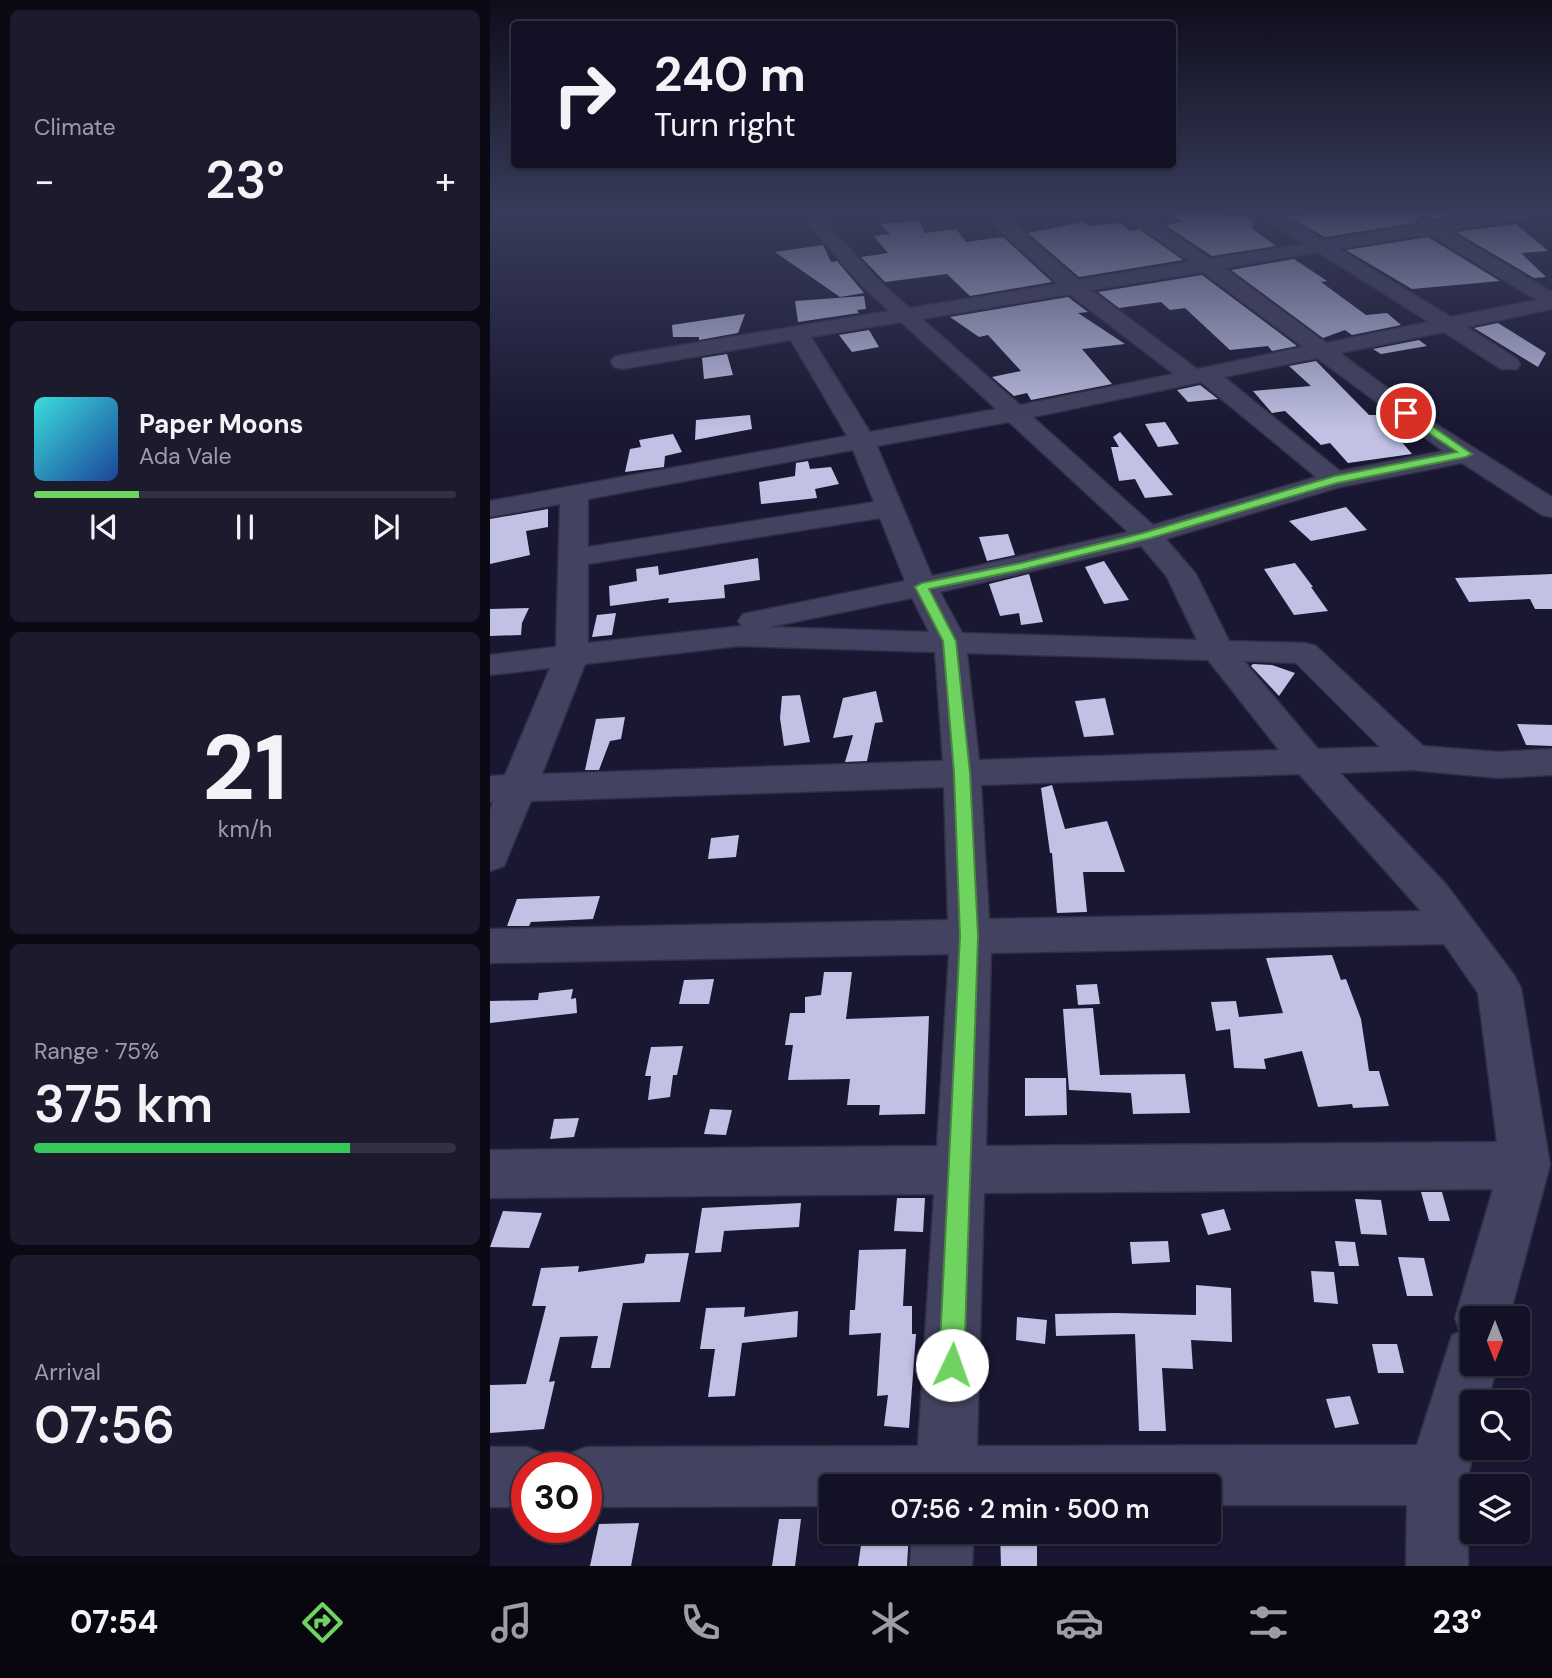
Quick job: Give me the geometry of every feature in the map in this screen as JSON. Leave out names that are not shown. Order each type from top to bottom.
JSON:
[{"type":"street","points":[[871,284],[1016,413],[1147,536],[1181,574],[1218,651],[1308,761],[1431,894],[1499,988],[1525,1165],[1485,1306]]},
{"type":"street","points":[[1070,284],[1199,375],[1335,480]]},
{"type":"street","points":[[622,362],[1091,284]]},
{"type":"street","points":[[1234,284],[1427,429],[1552,509]]},
{"type":"street","points":[[1381,284],[1509,364]]},
{"type":"street","points":[[1523,284],[1552,302]]},
{"type":"street","points":[[490,509],[1016,413],[1552,302]]},
{"type":"street","points":[[798,333],[862,440],[922,587],[950,641],[962,773],[969,936],[946,1474]]},
{"type":"street","points":[[612,650],[1021,567],[1147,536],[1335,480],[1466,454]]},
{"type":"street","points":[[490,856],[505,788],[572,655],[574,495]]},
{"type":"street","points":[[573,558],[889,508]]},
{"type":"street","points":[[490,665],[739,636],[1305,653],[1413,758]]},
{"type":"street","points":[[505,788],[1413,758],[1498,765],[1552,762]]},
{"type":"street","points":[[490,946],[1454,927]]},
{"type":"street","points":[[490,1174],[1525,1165]]},
{"type":"street","points":[[1437,1566],[1438,1475],[1466,1376]]},
{"type":"street","points":[[1221,1485],[1438,1475]]},
{"type":"street","points":[[490,1477],[511,1477]]},
{"type":"street","points":[[602,1478],[819,1491]]},
{"type":"street","points":[[941,1566],[942,1544]]},
{"type":"building","points":[[821,284],[856,284],[864,293],[840,297]]},
{"type":"building","points":[[958,284],[1040,284],[970,296]]},
{"type":"building","points":[[1146,284],[1214,284],[1297,346],[1272,351],[1268,346],[1230,350],[1185,308],[1170,310],[1161,302],[1119,308],[1098,292]]},
{"type":"building","points":[[1250,284],[1324,284],[1366,315],[1387,313],[1401,325],[1352,335],[1345,330],[1323,338]]},
{"type":"building","points":[[1404,284],[1466,284],[1412,289]]},
{"type":"building","points":[[864,296],[866,309],[857,310],[859,313],[798,322],[795,301]]},
{"type":"building","points":[[1068,297],[1088,312],[1078,313],[1125,344],[1082,349],[1112,384],[1031,400],[1027,393],[1014,396],[992,377],[1021,371],[988,335],[979,337],[950,317]]},
{"type":"building","points":[[745,314],[738,333],[699,340],[699,337],[673,337],[672,325]]},
{"type":"building","points":[[1498,323],[1546,353],[1538,367],[1474,328]]},
{"type":"building","points":[[869,330],[879,347],[852,352],[839,335]]},
{"type":"building","points":[[1419,340],[1427,346],[1381,354],[1373,349]]},
{"type":"building","points":[[727,354],[733,375],[704,379],[702,358]]},
{"type":"building","points":[[1316,361],[1369,415],[1377,415],[1404,441],[1401,441],[1412,454],[1348,463],[1330,443],[1321,445],[1285,411],[1272,413],[1253,391],[1311,386],[1289,366]]},
{"type":"building","points":[[1200,385],[1218,399],[1188,402],[1177,390]]},
{"type":"building","points":[[750,415],[752,429],[695,440],[696,420]]},
{"type":"building","points":[[1165,422],[1179,444],[1158,447],[1145,424]]},
{"type":"building","points":[[1120,432],[1173,495],[1145,498],[1135,479],[1119,481],[1111,447],[1119,447],[1113,437]]},
{"type":"building","points":[[673,434],[682,452],[665,456],[664,467],[625,472],[630,449],[641,447],[639,440]]},
{"type":"building","points":[[808,461],[810,469],[831,467],[839,484],[815,489],[817,498],[761,504],[759,482],[795,476],[796,463]]},
{"type":"building","points":[[1346,507],[1367,530],[1311,541],[1289,521]]},
{"type":"building","points":[[548,509],[548,527],[526,531],[530,555],[490,564],[490,519]]},
{"type":"building","points":[[1008,534],[1015,555],[987,561],[979,537]]},
{"type":"building","points":[[758,558],[760,580],[724,585],[725,598],[668,603],[669,598],[610,606],[609,586],[637,581],[636,569],[658,566],[659,575]]},
{"type":"building","points":[[1104,561],[1129,600],[1104,604],[1085,567]]},
{"type":"building","points":[[1295,563],[1328,611],[1294,615],[1264,569]]},
{"type":"building","points":[[1029,574],[1043,622],[1021,625],[1019,613],[1000,616],[989,584]]},
{"type":"building","points":[[1552,574],[1552,609],[1535,609],[1530,599],[1469,602],[1455,578]]},
{"type":"building","points":[[529,608],[522,623],[521,635],[490,636],[490,609]]},
{"type":"building","points":[[616,613],[612,635],[592,637],[597,615]]},
{"type":"building","points":[[1272,665],[1295,673],[1279,696],[1251,666]]},
{"type":"building","points":[[876,691],[883,722],[875,723],[867,761],[845,762],[853,735],[833,738],[843,698]]},
{"type":"building","points":[[800,695],[810,742],[784,746],[780,718],[782,696]]},
{"type":"building","points":[[1105,698],[1114,735],[1084,737],[1075,701]]},
{"type":"building","points":[[625,717],[621,739],[610,741],[599,770],[585,770],[596,719]]},
{"type":"building","points":[[1517,724],[1552,725],[1552,746],[1526,745]]},
{"type":"building","points":[[1052,785],[1065,829],[1107,821],[1125,872],[1083,872],[1087,912],[1057,913],[1052,853],[1041,788]]},
{"type":"building","points":[[739,835],[736,857],[708,859],[711,838]]},
{"type":"building","points":[[600,896],[593,919],[507,926],[517,899]]},
{"type":"building","points":[[1332,955],[1341,980],[1346,979],[1361,1019],[1369,1071],[1379,1071],[1389,1106],[1353,1108],[1352,1104],[1318,1107],[1302,1051],[1264,1059],[1266,1069],[1234,1068],[1230,1029],[1216,1031],[1211,1002],[1236,1001],[1239,1017],[1283,1013],[1266,958]]},
{"type":"building","points":[[824,972],[852,972],[846,1019],[929,1016],[925,1114],[879,1115],[880,1105],[847,1105],[850,1079],[788,1080],[793,1045],[785,1045],[790,1013],[805,1013],[805,997],[821,995]]},
{"type":"building","points":[[714,979],[709,1004],[679,1004],[684,980]]},
{"type":"building","points":[[1097,984],[1100,1004],[1078,1005],[1076,985]]},
{"type":"building","points":[[573,989],[571,999],[576,998],[577,1013],[490,1023],[490,1001],[538,1000],[539,993]]},
{"type":"building","points":[[1093,1008],[1100,1075],[1185,1074],[1190,1113],[1133,1114],[1131,1093],[1069,1090],[1063,1009]]},
{"type":"building","points":[[683,1046],[677,1075],[673,1075],[670,1097],[648,1100],[651,1076],[645,1076],[651,1047]]},
{"type":"building","points":[[1025,1078],[1066,1078],[1067,1115],[1025,1116]]},
{"type":"building","points":[[710,1109],[732,1110],[726,1135],[704,1134]]},
{"type":"building","points":[[579,1118],[574,1137],[550,1139],[554,1119]]},
{"type":"building","points":[[1421,1192],[1442,1192],[1450,1221],[1429,1221]]},
{"type":"building","points":[[897,1198],[925,1198],[923,1232],[894,1231]]},
{"type":"building","points":[[1355,1199],[1381,1200],[1387,1235],[1361,1234]]},
{"type":"building","points":[[801,1203],[799,1227],[724,1231],[721,1252],[695,1253],[702,1208]]},
{"type":"building","points":[[1224,1209],[1231,1230],[1208,1235],[1201,1214]]},
{"type":"building","points":[[503,1211],[542,1213],[529,1248],[490,1247]]},
{"type":"building","points":[[1168,1241],[1170,1262],[1132,1264],[1130,1242]]},
{"type":"building","points":[[1335,1241],[1355,1242],[1359,1266],[1339,1266]]},
{"type":"building","points":[[906,1249],[903,1306],[912,1306],[912,1334],[916,1334],[909,1428],[884,1426],[888,1395],[877,1396],[881,1333],[849,1335],[850,1310],[855,1310],[859,1250]]},
{"type":"building","points":[[689,1253],[680,1302],[623,1303],[610,1368],[591,1368],[598,1336],[560,1337],[549,1382],[555,1381],[544,1429],[490,1433],[490,1385],[526,1384],[546,1306],[532,1306],[541,1268],[579,1266],[578,1272],[644,1263],[646,1254]]},
{"type":"building","points":[[1398,1257],[1424,1258],[1433,1296],[1407,1296]]},
{"type":"building","points":[[1311,1271],[1334,1272],[1338,1304],[1314,1302]]},
{"type":"building","points":[[1196,1285],[1231,1288],[1232,1342],[1191,1340],[1193,1369],[1162,1368],[1166,1431],[1139,1431],[1135,1334],[1056,1336],[1055,1314],[1196,1315]]},
{"type":"building","points":[[745,1307],[744,1317],[798,1311],[797,1337],[742,1343],[735,1396],[708,1397],[715,1349],[700,1349],[706,1308]]},
{"type":"building","points":[[1017,1317],[1047,1320],[1045,1344],[1016,1340]]},
{"type":"building","points":[[1372,1344],[1397,1344],[1404,1373],[1378,1373]]},
{"type":"building","points":[[1350,1396],[1359,1424],[1335,1428],[1326,1399]]},
{"type":"building","points":[[779,1519],[801,1519],[795,1566],[772,1566]]},
{"type":"building","points":[[639,1523],[631,1566],[590,1566],[595,1543],[602,1543],[602,1524]]},
{"type":"building","points":[[861,1544],[908,1544],[907,1566],[858,1566]]},
{"type":"building","points":[[1000,1544],[1037,1544],[1037,1566],[1001,1566]]},
{"type":"route","points":[[952,1365],[970,949],[962,773],[950,641],[922,587],[1021,567],[1147,536],[1335,480],[1466,454],[1406,413]]}]
